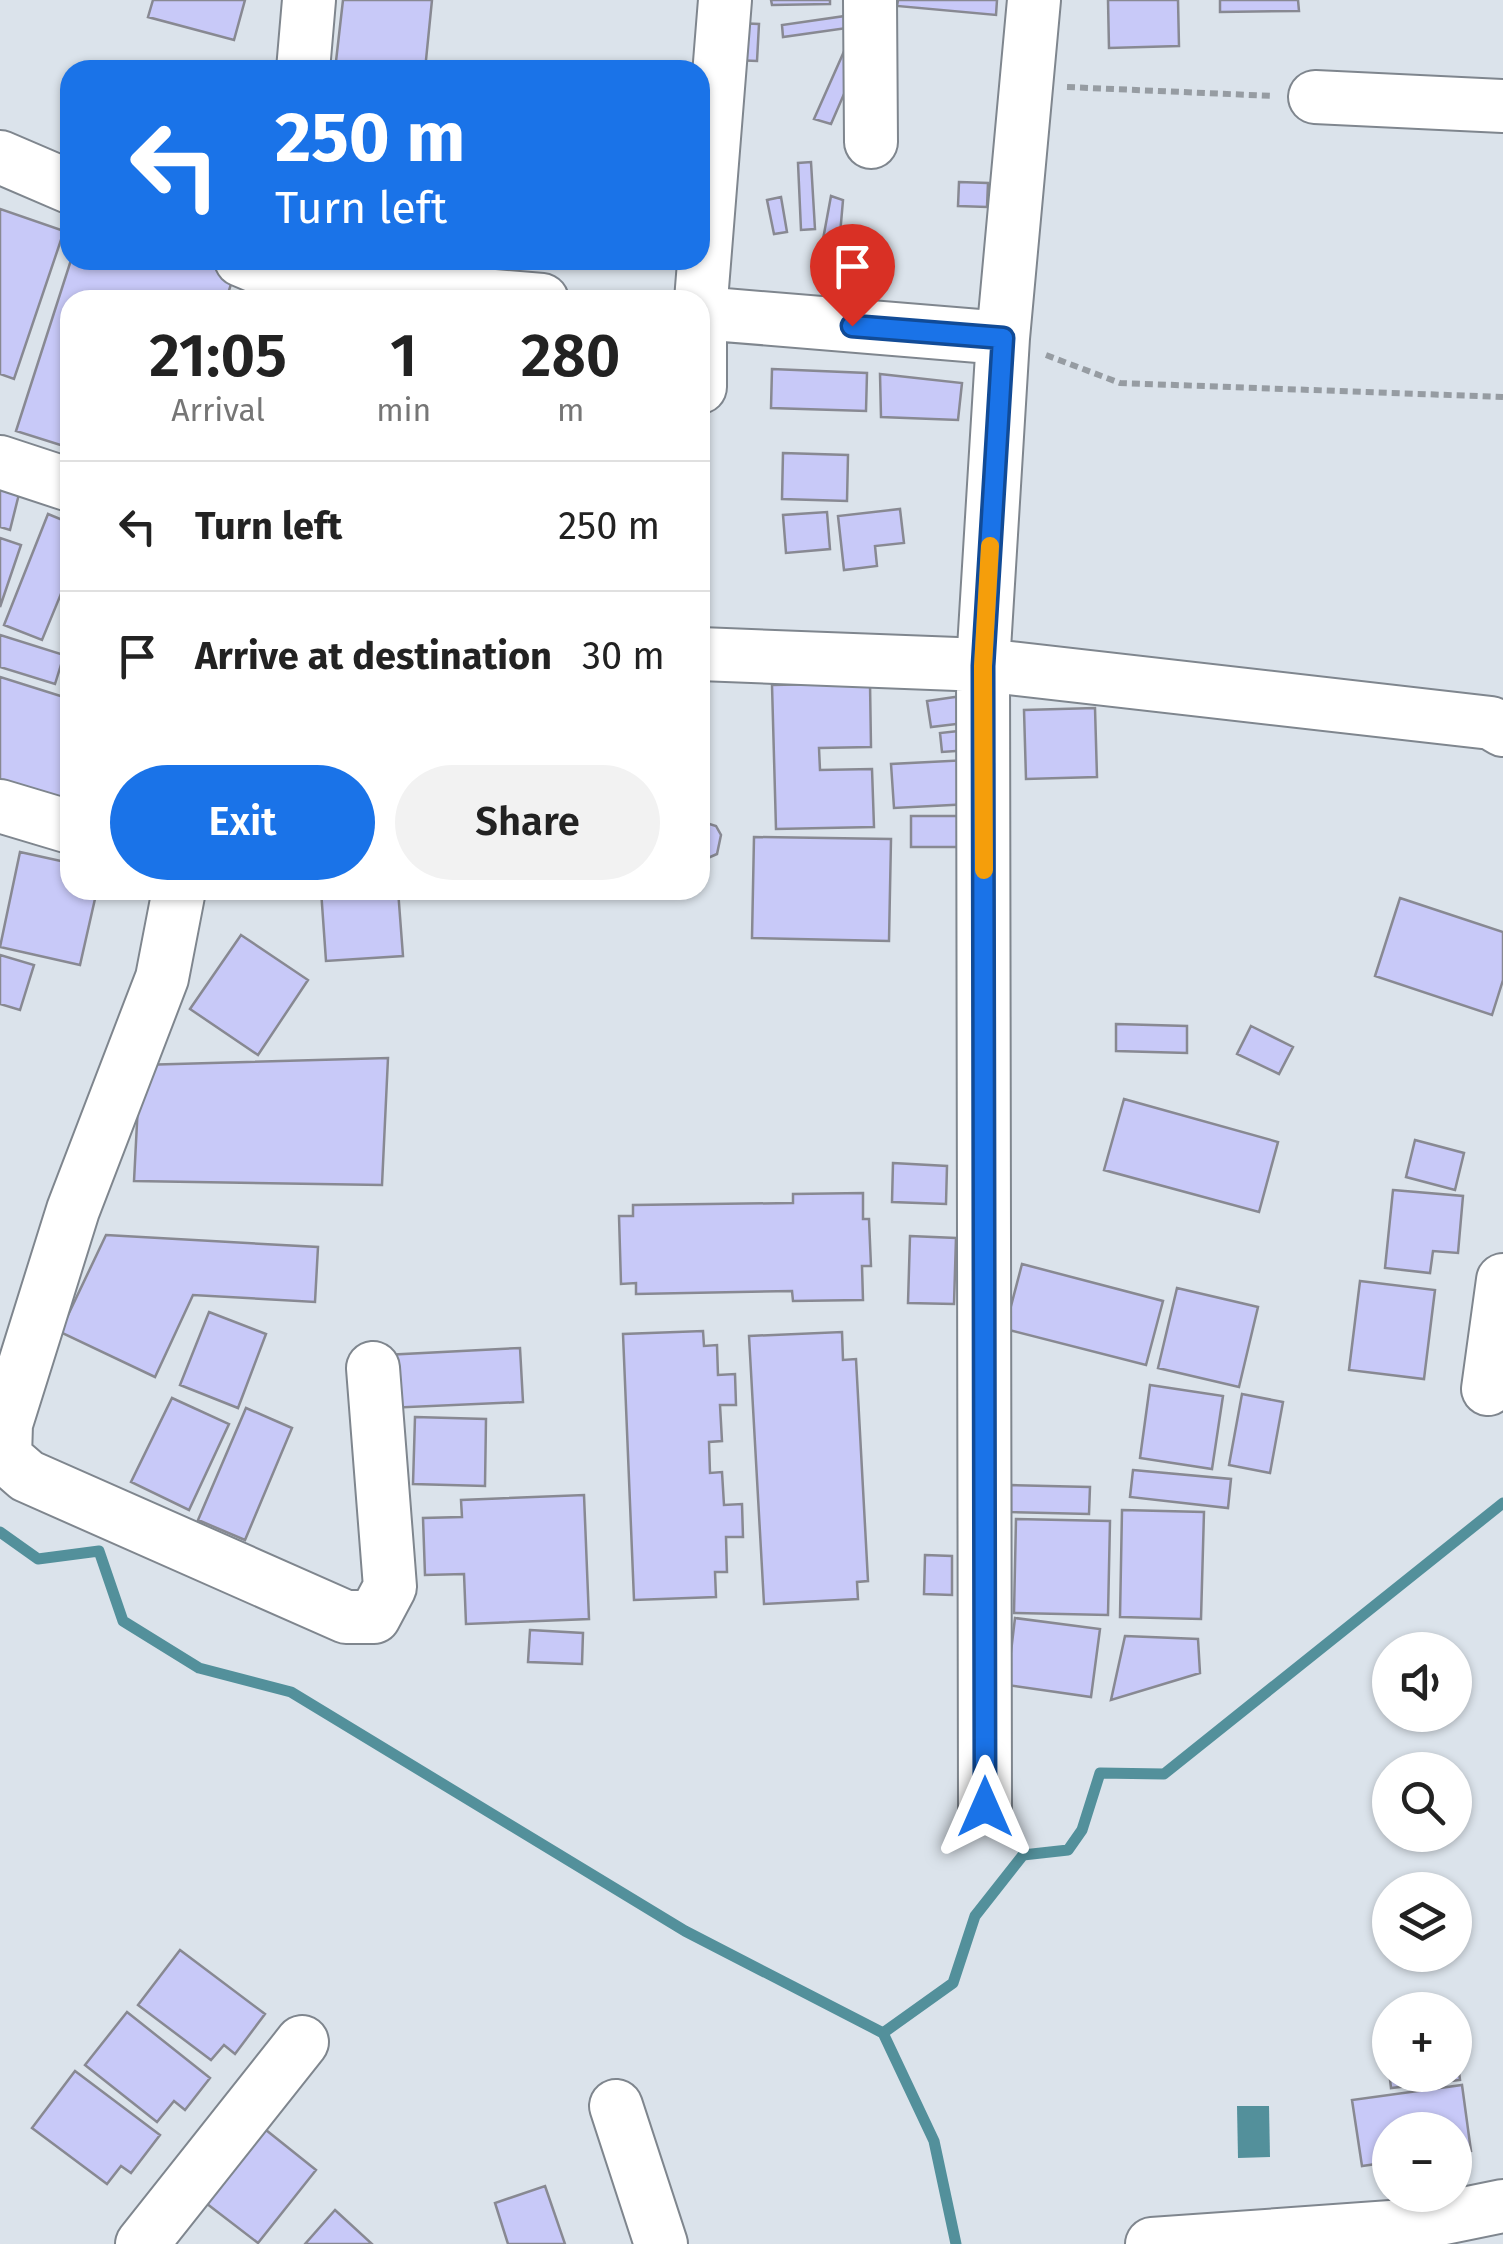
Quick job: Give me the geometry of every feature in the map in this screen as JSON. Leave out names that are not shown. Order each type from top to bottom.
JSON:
[{"type":"street","points":[[303,60],[309,0]]},
{"type":"street","points":[[710,188],[725,0]]},
{"type":"street","points":[[870,0],[871,142]]},
{"type":"street","points":[[985,1807],[983,666],[1003,338],[1034,0]]},
{"type":"street","points":[[1315,97],[1503,106]]},
{"type":"street","points":[[0,157],[60,183]]},
{"type":"street","points":[[273,275],[434,290]]},
{"type":"street","points":[[710,314],[1003,338]]},
{"type":"street","points":[[0,462],[60,482]]},
{"type":"street","points":[[710,654],[983,666],[1491,723],[1503,730]]},
{"type":"street","points":[[0,806],[60,823]]},
{"type":"street","points":[[177,900],[162,978],[73,1210],[6,1424],[6,1457],[27,1476],[346,1616],[374,1617],[390,1587],[372,1368]]},
{"type":"street","points":[[1488,1389],[1503,1280]]},
{"type":"street","points":[[142,2244],[302,2042]]},
{"type":"street","points":[[616,2106],[661,2244]]},
{"type":"street","points":[[1152,2244],[1405,2226],[1503,2206]]},
{"type":"path","points":[[1026,86],[1315,97]]},
{"type":"path","points":[[1003,338],[1120,383],[1503,397]]},
{"type":"water","points":[[1237,2106],[1269,2106],[1270,2157],[1238,2158]]},
{"type":"building","points":[[153,0],[245,0],[234,40],[148,17]]},
{"type":"building","points":[[343,0],[432,0],[426,60],[336,60]]},
{"type":"building","points":[[771,0],[830,0],[830,4],[772,5]]},
{"type":"building","points":[[898,0],[997,0],[996,15],[897,6]]},
{"type":"building","points":[[1108,0],[1178,0],[1179,46],[1109,48]]},
{"type":"building","points":[[1220,0],[1298,0],[1299,11],[1220,12]]},
{"type":"building","points":[[845,16],[847,28],[783,37],[782,25]]},
{"type":"building","points":[[736,23],[759,24],[757,61],[733,60]]},
{"type":"building","points":[[850,38],[864,48],[831,124],[814,119]]},
{"type":"building","points":[[811,162],[815,229],[801,230],[798,163]]},
{"type":"building","points":[[959,182],[988,183],[987,207],[958,206]]},
{"type":"building","points":[[831,196],[843,200],[836,281],[817,272]]},
{"type":"building","points":[[781,197],[787,232],[774,234],[767,200]]},
{"type":"building","points":[[0,209],[60,230],[60,243],[14,379],[0,374]]},
{"type":"building","points":[[68,270],[235,270],[229,290],[61,290]]},
{"type":"building","points":[[60,294],[60,445],[16,431]]},
{"type":"building","points":[[772,369],[867,373],[866,411],[771,408]]},
{"type":"building","points":[[880,374],[962,383],[958,420],[881,417]]},
{"type":"building","points":[[783,453],[848,455],[847,501],[782,499]]},
{"type":"building","points":[[0,481],[21,486],[10,530],[0,527]]},
{"type":"building","points":[[900,509],[904,543],[875,546],[877,566],[844,570],[838,516]]},
{"type":"building","points":[[827,512],[830,549],[786,553],[783,515]]},
{"type":"building","points":[[48,514],[60,519],[60,596],[42,640],[4,625]]},
{"type":"building","points":[[0,538],[21,545],[0,607]]},
{"type":"building","points":[[0,635],[60,654],[55,684],[0,667]]},
{"type":"building","points":[[0,677],[60,696],[60,801],[0,783]]},
{"type":"building","points":[[870,683],[871,747],[819,748],[820,770],[872,769],[874,827],[776,829],[772,685]]},
{"type":"building","points":[[962,696],[965,723],[931,727],[927,701]]},
{"type":"building","points":[[1095,708],[1097,777],[1026,779],[1024,710]]},
{"type":"building","points":[[968,730],[970,750],[942,752],[940,733]]},
{"type":"building","points":[[968,760],[970,804],[894,808],[891,764]]},
{"type":"building","points":[[911,816],[976,816],[976,847],[911,847]]},
{"type":"building","points":[[710,824],[721,835],[717,854],[710,857]]},
{"type":"building","points":[[754,837],[891,839],[889,941],[752,938]]},
{"type":"building","points":[[20,852],[60,861],[60,900],[95,900],[80,965],[0,947]]},
{"type":"building","points":[[1400,898],[1503,932],[1503,980],[1492,1015],[1375,976]]},
{"type":"building","points":[[322,900],[399,900],[403,956],[326,961]]},
{"type":"building","points":[[241,935],[308,980],[258,1055],[190,1009]]},
{"type":"building","points":[[0,955],[34,965],[20,1010],[0,1004]]},
{"type":"building","points":[[1116,1024],[1187,1026],[1187,1053],[1116,1051]]},
{"type":"building","points":[[1251,1026],[1293,1047],[1279,1074],[1237,1054]]},
{"type":"building","points":[[388,1058],[382,1185],[134,1181],[140,1065]]},
{"type":"building","points":[[1124,1099],[1278,1142],[1259,1212],[1104,1170]]},
{"type":"building","points":[[1415,1140],[1464,1153],[1455,1190],[1406,1177]]},
{"type":"building","points":[[893,1163],[947,1166],[946,1204],[892,1202]]},
{"type":"building","points":[[1393,1190],[1463,1196],[1458,1253],[1433,1251],[1430,1273],[1385,1268]]},
{"type":"building","points":[[863,1193],[863,1219],[869,1219],[871,1266],[862,1266],[863,1300],[793,1301],[792,1291],[636,1294],[636,1283],[621,1284],[619,1216],[633,1216],[633,1205],[793,1203],[793,1194]]},
{"type":"building","points":[[106,1235],[318,1247],[315,1302],[193,1295],[155,1377],[60,1332]]},
{"type":"building","points":[[910,1236],[956,1238],[954,1304],[908,1303]]},
{"type":"building","points":[[1022,1264],[1163,1301],[1146,1365],[1005,1329]]},
{"type":"building","points":[[1360,1281],[1435,1290],[1424,1379],[1349,1370]]},
{"type":"building","points":[[1177,1288],[1258,1307],[1239,1387],[1158,1368]]},
{"type":"building","points":[[209,1312],[266,1334],[238,1408],[180,1385]]},
{"type":"building","points":[[703,1331],[704,1346],[717,1345],[718,1375],[735,1374],[736,1405],[720,1405],[722,1441],[709,1442],[710,1473],[722,1472],[724,1505],[742,1504],[743,1537],[726,1537],[727,1572],[715,1572],[716,1597],[634,1600],[623,1334]]},
{"type":"building","points":[[842,1332],[843,1360],[856,1359],[868,1581],[857,1582],[858,1599],[764,1604],[749,1336]]},
{"type":"building","points":[[520,1348],[523,1402],[387,1408],[385,1355]]},
{"type":"building","points":[[1150,1385],[1223,1396],[1212,1469],[1140,1458]]},
{"type":"building","points":[[1242,1394],[1283,1402],[1270,1473],[1229,1465]]},
{"type":"building","points":[[172,1398],[229,1424],[189,1510],[131,1482]]},
{"type":"building","points":[[246,1408],[292,1428],[245,1540],[198,1520]]},
{"type":"building","points":[[415,1417],[486,1419],[485,1486],[413,1484]]},
{"type":"building","points":[[1133,1470],[1231,1479],[1228,1508],[1130,1497]]},
{"type":"building","points":[[1011,1485],[1090,1487],[1089,1514],[1011,1512]]},
{"type":"building","points":[[584,1495],[589,1619],[466,1624],[464,1574],[425,1575],[423,1518],[462,1517],[461,1500]]},
{"type":"building","points":[[1122,1510],[1204,1512],[1201,1619],[1120,1617]]},
{"type":"building","points":[[1016,1519],[1110,1521],[1108,1615],[1014,1613]]},
{"type":"building","points":[[925,1555],[952,1556],[952,1595],[924,1594]]},
{"type":"building","points":[[1015,1618],[1100,1629],[1091,1697],[1007,1685]]},
{"type":"building","points":[[530,1630],[583,1633],[582,1664],[528,1662]]},
{"type":"building","points":[[1125,1636],[1198,1639],[1200,1673],[1111,1700]]},
{"type":"building","points":[[180,1950],[265,2014],[235,2054],[224,2045],[211,2060],[138,2005]]},
{"type":"building","points":[[127,2012],[210,2078],[185,2110],[174,2101],[157,2122],[85,2065]]},
{"type":"building","points":[[75,2071],[160,2135],[131,2173],[121,2166],[107,2184],[32,2128]]},
{"type":"building","points":[[1411,2092],[1463,2092],[1466,2112],[1372,2112],[1372,2165],[1362,2166],[1352,2100]]},
{"type":"building","points":[[261,2126],[316,2170],[258,2243],[202,2200]]},
{"type":"building","points":[[545,2186],[565,2244],[508,2244],[495,2203]]},
{"type":"building","points":[[335,2210],[372,2244],[305,2244]]},
{"type":"waterway","points":[[883,2033],[953,1983],[975,1916],[1023,1855],[1068,1850],[1082,1830],[1100,1773],[1164,1774],[1503,1503]]},
{"type":"waterway","points":[[0,1532],[38,1559],[99,1551],[123,1621],[199,1668],[291,1692],[685,1931],[883,2033],[934,2141],[956,2244]]},
{"type":"slow traffic","points":[[984,870],[983,666],[990,546]]},
{"type":"route","points":[[852,326],[1003,338],[983,666],[985,1807]]}]
